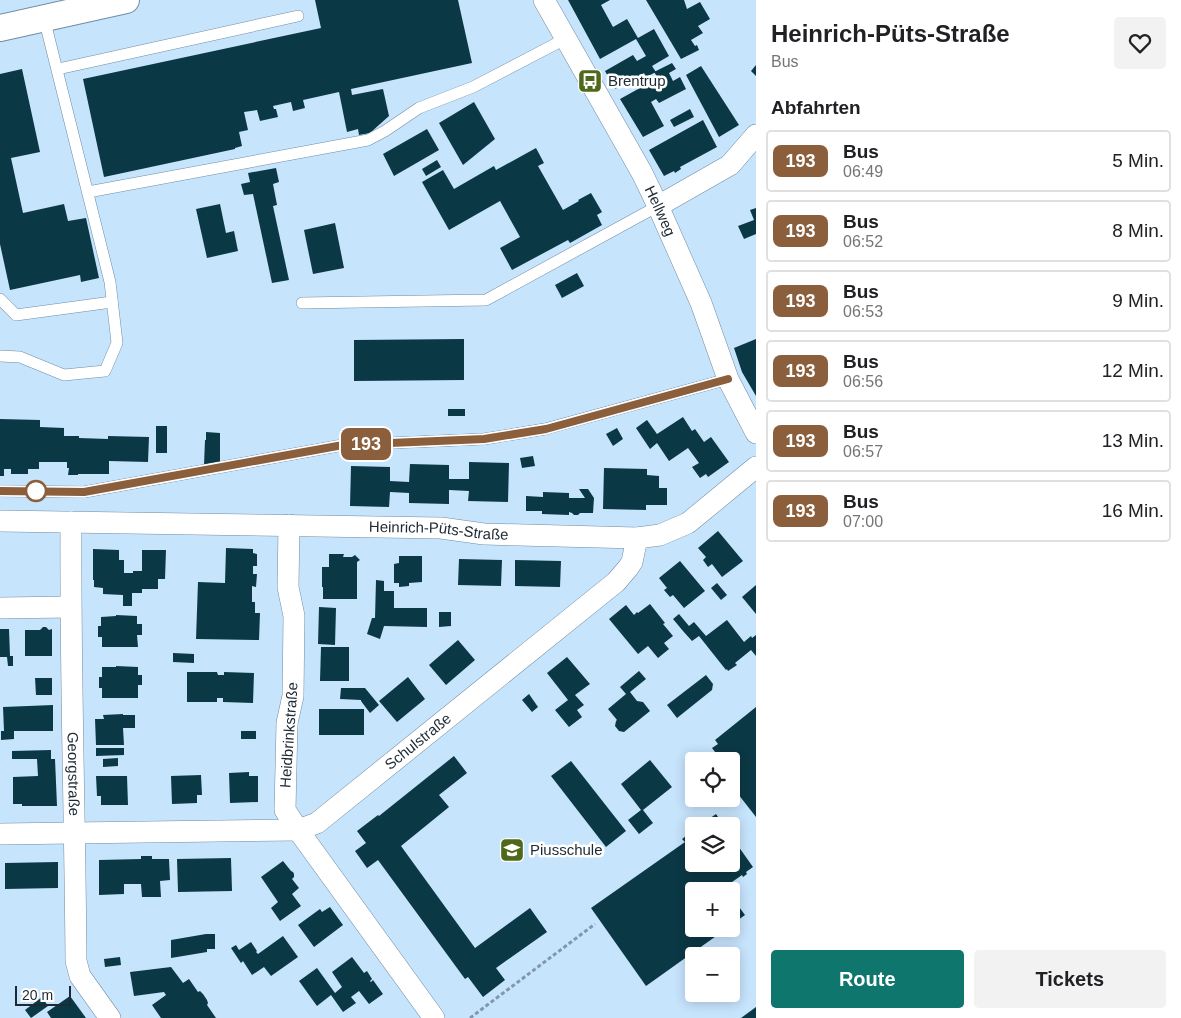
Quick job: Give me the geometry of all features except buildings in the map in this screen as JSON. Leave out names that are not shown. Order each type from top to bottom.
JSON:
[{"type":"street","points":[[0,28],[126,0]]},
{"type":"street","name":"Hellweg","points":[[544,0],[642,173],[701,303],[728,379],[756,433]]},
{"type":"street","points":[[658,206],[730,165],[756,135]]},
{"type":"street","points":[[637,538],[660,535],[688,523],[756,467]]},
{"type":"street","name":"Heinrich-Püts-Straße","points":[[0,521],[441,528],[484,534],[637,538]]},
{"type":"street","name":"Georgstraße","points":[[71,522],[70,607],[76,961],[80,976],[110,1018]]},
{"type":"street","name":"Heidbrinkstraße","points":[[289,525],[288,587],[294,616],[293,696],[287,723],[285,810],[434,1018]]},
{"type":"street","name":"Schulstraße","points":[[0,834],[298,830],[317,823],[616,582],[632,562],[637,538]]},
{"type":"street","points":[[0,608],[70,607]]},
{"type":"lane","points":[[58,69],[298,16]]},
{"type":"lane","points":[[0,356],[20,357],[64,376],[105,372],[117,342],[110,282],[44,18]]},
{"type":"lane","points":[[88,192],[368,140],[419,108],[473,88],[565,39]]},
{"type":"lane","points":[[302,303],[486,300],[658,206]]},
{"type":"lane","points":[[0,299],[16,315],[112,302]]},
{"type":"lane","points":[[0,491],[84,492],[343,445],[484,439],[546,429],[728,379]]},
{"type":"path","points":[[470,1018],[594,924]]},
{"type":"bus line","name":"193","points":[[0,491],[84,492],[343,445],[484,439],[546,429],[728,379]]},
{"type":"place","name":"Brentrup","points":[[590,81]]},
{"type":"place","name":"Piusschule","points":[[512,850]]}]
